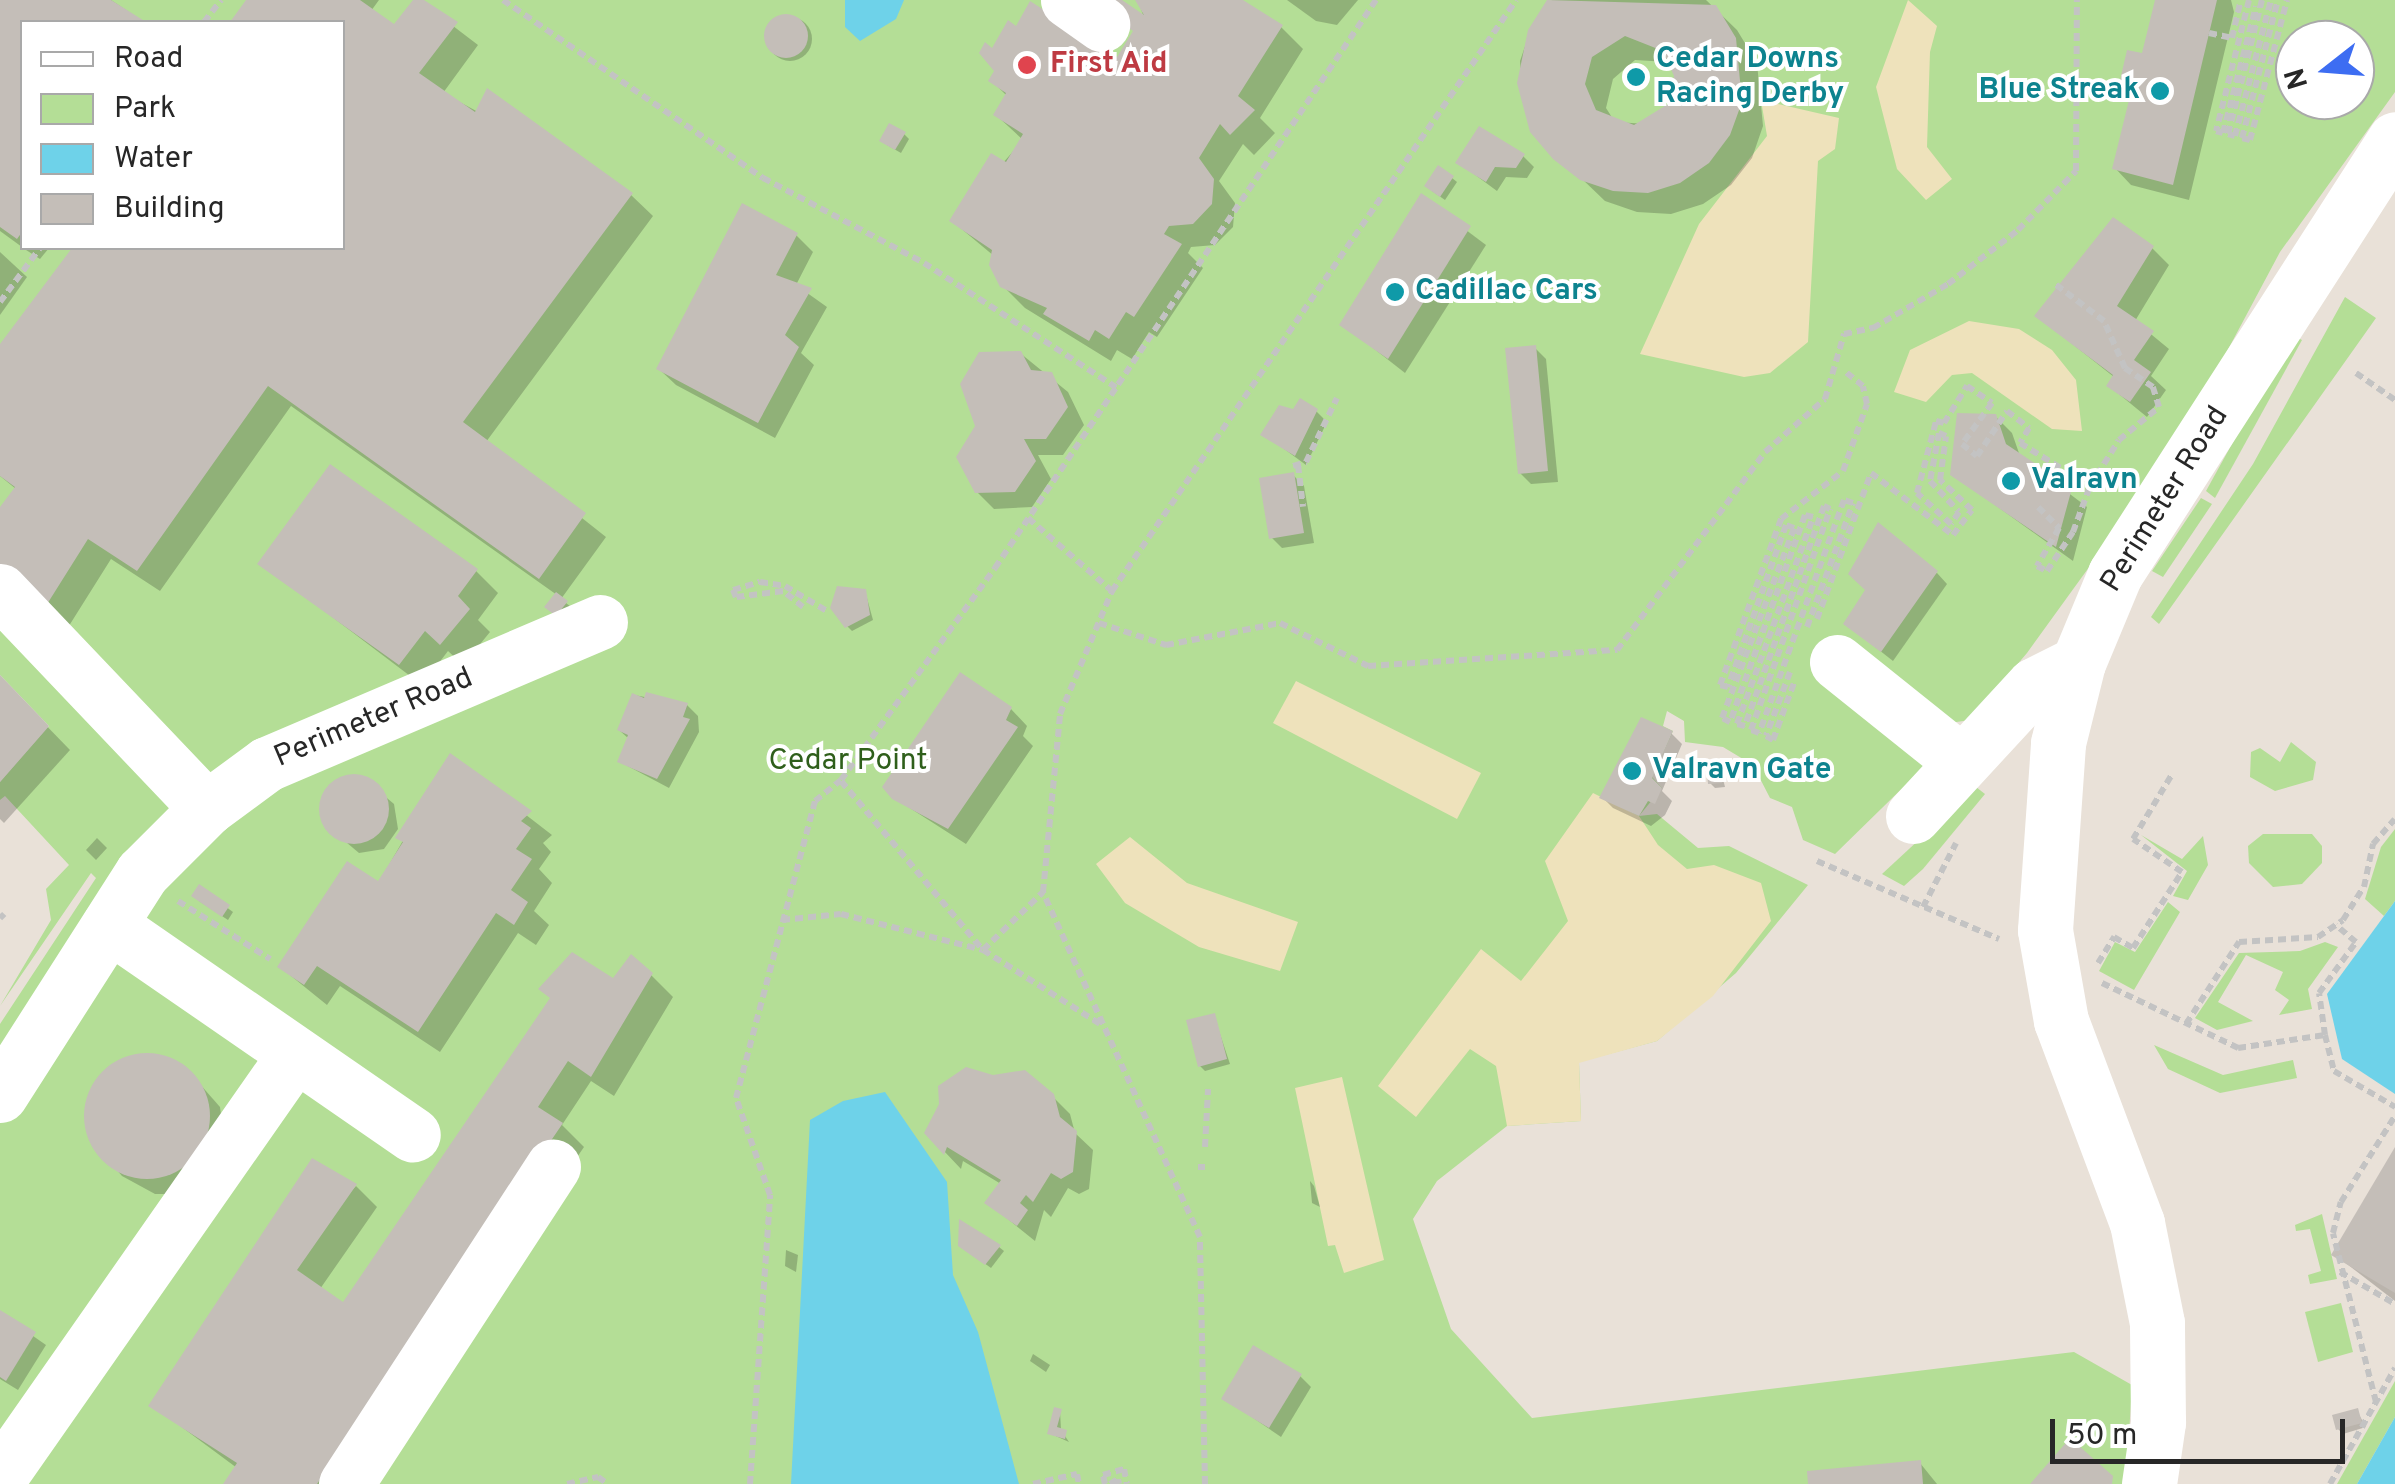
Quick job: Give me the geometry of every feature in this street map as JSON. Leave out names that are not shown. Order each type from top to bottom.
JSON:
[{"type":"street","name":"Perimeter Road","points":[[2148,1484],[2158,1422],[2157,1323],[2137,1224],[2061,1020],[2051,961],[2048,818],[2078,663],[2114,574],[2395,139]]},
{"type":"street","points":[[0,591],[207,808]]},
{"type":"street","name":"Perimeter Road","points":[[0,1094],[150,866],[207,808],[267,764],[600,622]]},
{"type":"street","points":[[1816,655],[1962,762]]},
{"type":"street","points":[[1936,827],[1962,762],[2034,686],[2078,663]]},
{"type":"street","points":[[110,924],[413,1135]]},
{"type":"street","points":[[0,1476],[295,1054]]},
{"type":"street","points":[[346,1484],[553,1166]]},
{"type":"path","points":[[503,0],[763,178],[924,263],[1117,388]]},
{"type":"path","points":[[750,1484],[770,1195],[736,1098],[815,800],[841,780],[1028,518],[1376,0]]},
{"type":"path","points":[[1205,1484],[1200,1237],[1042,892],[1060,714],[1112,591],[1516,0]]},
{"type":"path","points":[[1099,623],[1166,645],[1280,624],[1368,666],[1616,650],[1765,452],[1824,398],[1844,334],[1874,328],[1948,284],[2018,230],[2076,171],[2077,0]]},
{"type":"path","points":[[2209,33],[2232,38],[2241,0]]},
{"type":"path","points":[[2249,0],[2216,131],[2223,133],[2259,0]]},
{"type":"path","points":[[2259,0],[2228,134],[2235,136],[2275,0]]},
{"type":"path","points":[[2275,0],[2242,138],[2250,140],[2287,0]]},
{"type":"path","points":[[0,302],[39,250]]},
{"type":"path","points":[[1846,372],[1863,386],[1867,404],[1843,471],[1780,519],[1720,685],[1728,687],[1786,525],[1794,528],[1722,718],[1730,722],[1805,516],[1813,517],[1736,724],[1745,726],[1824,506],[1830,509],[1751,730],[1759,733],[1844,500],[1853,503],[1766,736],[1774,740],[1816,655],[1871,473],[1953,535],[1972,510],[1940,480],[1946,436],[1939,433],[1930,480],[1960,512],[1951,524],[1917,494],[1936,421],[1944,422],[1966,386],[1992,404],[1962,444],[1977,456],[2006,412],[2029,428],[2020,444],[2090,486],[2119,440],[2158,407],[2152,387],[2125,368],[2104,321],[2055,284]]},
{"type":"path","points":[[2356,373],[2395,400]]},
{"type":"path","points":[[1303,507],[1296,466],[1337,398]]},
{"type":"path","points":[[2038,507],[2059,528],[2037,566],[2047,570],[2073,532],[2090,486]]},
{"type":"path","points":[[1028,518],[1112,591]]},
{"type":"path","points":[[803,607],[783,592],[736,597],[733,590],[760,582],[785,586],[826,611]]},
{"type":"path","points":[[2172,776],[2132,839],[2182,872],[2133,948],[2114,936],[2090,977],[2238,1048],[2325,1035]]},
{"type":"path","points":[[841,780],[983,950],[1101,1025]]},
{"type":"path","points":[[2186,1024],[2239,942],[2318,937],[2336,925],[2364,887],[2373,844],[2395,819]]},
{"type":"path","points":[[1922,908],[1936,827]]},
{"type":"path","points":[[1816,860],[2051,961]]},
{"type":"path","points":[[150,866],[170,897],[270,959]]},
{"type":"path","points":[[983,950],[1042,892]]},
{"type":"path","points":[[782,920],[841,914],[983,950]]},
{"type":"path","points":[[2336,925],[2356,942],[2319,993],[2334,1070],[2395,1106]]},
{"type":"path","points":[[1206,1147],[1208,1089]]},
{"type":"path","points":[[2376,1402],[2339,1271],[2333,1232],[2341,1202],[2395,1116]]},
{"type":"path","points":[[2339,1271],[2395,1304]]},
{"type":"path","points":[[2330,1484],[2395,1368]]},
{"type":"path","points":[[1119,1484],[1108,1484],[1103,1475],[1124,1469],[1128,1484]]},
{"type":"path","points":[[1033,1484],[1076,1474],[1079,1484]]},
{"type":"path","points":[[567,1484],[598,1477],[608,1484]]},
{"type":"green space","name":"Cedar Point","points":[[0,0],[2395,0],[2395,92],[2375,120],[2375,20],[2275,20],[2275,120],[2375,120],[2280,252],[2176,447],[2027,653],[1970,720],[1943,724],[1928,763],[1835,854],[1803,840],[1792,807],[1770,798],[1753,765],[1723,747],[1685,742],[1684,721],[1667,711],[1663,726],[1673,731],[1652,777],[1662,788],[1639,816],[1657,814],[1698,848],[1729,846],[1808,885],[1736,973],[1657,1041],[1579,1062],[1581,1121],[1507,1126],[1437,1181],[1413,1219],[1451,1329],[1532,1418],[2074,1352],[2132,1385],[2126,1484],[0,1484],[0,1024],[96,878],[91,873],[0,1006],[51,920],[46,889],[69,865],[5,796],[0,800],[0,782],[49,726],[0,675]]},
{"type":"green space","points":[[2345,297],[2376,318],[2159,624],[2151,617],[2253,464]]},
{"type":"green space","points":[[2292,335],[2302,340],[2215,498],[2206,491]]},
{"type":"green space","points":[[2201,498],[2212,504],[2163,577],[2152,571]]},
{"type":"green space","points":[[2291,742],[2316,762],[2313,780],[2275,791],[2250,777],[2251,752],[2260,748],[2280,762]]},
{"type":"green space","points":[[1976,787],[1985,794],[1923,869],[1904,886],[1882,874]]},
{"type":"green space","points":[[2395,829],[2395,901],[2384,916],[2365,899],[2381,847]]},
{"type":"green space","points":[[2263,834],[2312,834],[2322,846],[2322,863],[2302,884],[2273,887],[2249,863],[2248,846]]},
{"type":"green space","points":[[2141,835],[2182,859],[2203,836],[2208,865],[2188,900],[2173,896],[2187,871]]},
{"type":"green space","points":[[2168,902],[2180,912],[2134,990],[2099,971],[2115,942],[2135,952]]},
{"type":"green space","points":[[2325,942],[2338,947],[2308,989],[2312,1009],[2279,1015],[2289,1000],[2275,990],[2283,972],[2246,955],[2218,1002],[2253,1021],[2217,1030],[2195,1018],[2239,953],[2300,951]]},
{"type":"green space","points":[[2154,1045],[2223,1075],[2293,1060],[2297,1078],[2220,1093],[2168,1069]]},
{"type":"green space","points":[[2322,1214],[2337,1279],[2310,1284],[2308,1275],[2321,1271],[2310,1229],[2296,1231],[2295,1225]]},
{"type":"green space","points":[[2341,1303],[2353,1352],[2318,1362],[2305,1312]]},
{"type":"green space","points":[[2395,1381],[2395,1417],[2357,1484],[2337,1484]]},
{"type":"sand","points":[[1908,0],[1937,26],[1930,52],[1927,147],[1952,179],[1926,200],[1897,169],[1876,87]]},
{"type":"sand","points":[[1761,100],[1839,118],[1835,149],[1818,161],[1808,342],[1770,373],[1744,377],[1640,354],[1699,224],[1767,136]]},
{"type":"sand","points":[[1969,321],[2019,329],[2052,350],[2076,380],[2082,431],[2052,429],[1972,373],[1952,375],[1926,402],[1894,392],[1910,350]]},
{"type":"sand","points":[[1296,681],[1481,773],[1457,819],[1273,723]]},
{"type":"sand","points":[[1593,793],[1639,816],[1658,845],[1687,869],[1714,865],[1761,883],[1771,921],[1713,996],[1657,1041],[1579,1063],[1581,1121],[1507,1126],[1496,1066],[1470,1049],[1416,1117],[1378,1086],[1481,949],[1521,981],[1568,921],[1545,861]]},
{"type":"sand","points":[[1130,837],[1187,883],[1298,922],[1280,971],[1199,947],[1125,903],[1096,864]]},
{"type":"sand","points":[[1342,1077],[1384,1260],[1344,1273],[1335,1245],[1328,1246],[1295,1088]]},
{"type":"water","points":[[845,0],[904,0],[896,19],[860,41],[845,27]]},
{"type":"water","points":[[2395,901],[2395,1094],[2342,1059],[2327,994]]},
{"type":"water","points":[[885,1092],[947,1182],[953,1275],[978,1332],[1019,1484],[791,1484],[810,1120],[843,1101]]},
{"type":"water","points":[[2395,1417],[2395,1484],[2357,1484]]},
{"type":"building","points":[[0,0],[111,0],[143,20],[20,20],[20,235],[17,239],[0,227]]},
{"type":"building","points":[[246,0],[360,0],[394,24],[413,0],[424,0],[458,22],[419,73],[475,112],[487,88],[633,193],[463,422],[586,513],[539,579],[268,386],[137,571],[88,539],[44,609],[0,573],[0,507],[15,487],[0,476],[0,344],[70,250],[345,250],[345,20],[231,20]]},
{"type":"building","points":[[1087,0],[1122,0],[1144,15],[1135,0],[1243,0],[1283,25],[1238,96],[1255,110],[1230,135],[1220,124],[1199,158],[1214,179],[1212,204],[1193,224],[1169,226],[1164,234],[1182,244],[1134,317],[1126,312],[1109,339],[1095,330],[1089,341],[1043,314],[1047,308],[1000,287],[989,265],[992,250],[949,221],[991,153],[1006,162],[1023,134],[993,115],[1006,93],[988,81],[994,71],[979,53],[985,42],[992,48],[1008,20],[1016,26],[1030,1],[1117,57],[1133,31]]},
{"type":"building","points":[[1547,0],[1716,5],[1736,38],[1742,102],[1730,135],[1709,163],[1680,183],[1648,193],[1613,191],[1580,180],[1553,159],[1530,132],[1517,83],[1528,30]],"holes":[[[1625,36],[1663,51],[1674,76],[1668,104],[1634,125],[1596,110],[1585,84],[1592,57]]]},
{"type":"building","name":"Blue Streak","points":[[2155,0],[2217,0],[2173,185],[2112,169],[2131,92],[2118,89],[2127,50],[2142,53]]},
{"type":"building","points":[[786,14],[802,20],[808,36],[802,52],[786,58],[770,52],[764,36],[770,20]]},
{"type":"building","points":[[889,123],[906,132],[895,150],[879,141]]},
{"type":"building","points":[[1479,126],[1525,154],[1516,168],[1495,167],[1486,182],[1455,163]]},
{"type":"building","points":[[1438,165],[1454,176],[1440,197],[1424,186]]},
{"type":"building","name":"Cadillac Cars","points":[[1421,193],[1471,226],[1388,359],[1339,325]]},
{"type":"building","points":[[742,203],[798,233],[776,275],[812,288],[785,335],[799,347],[758,423],[656,369]]},
{"type":"building","points":[[2113,217],[2154,246],[2117,306],[2154,331],[2134,360],[2151,372],[2130,402],[2106,386],[2113,375],[2034,316]]},
{"type":"building","points":[[1536,345],[1548,471],[1518,474],[1505,348]]},
{"type":"building","points":[[1021,351],[1031,370],[1052,372],[1068,407],[1046,439],[1024,439],[1036,461],[1015,492],[975,493],[956,457],[975,426],[960,384],[979,352]]},
{"type":"building","points":[[1300,398],[1318,409],[1295,456],[1260,435],[1279,405],[1293,409]]},
{"type":"building","name":"Valravn","points":[[1957,413],[1996,414],[2006,444],[2072,488],[2056,547],[1950,475]]},
{"type":"building","points":[[330,464],[478,569],[458,596],[470,609],[440,645],[425,631],[399,665],[257,564]]},
{"type":"building","points":[[1294,472],[1304,533],[1269,539],[1259,478]]},
{"type":"building","points":[[1878,522],[1938,571],[1881,652],[1843,624],[1865,590],[1848,574]]},
{"type":"building","points":[[837,586],[866,589],[870,615],[845,628],[830,608]]},
{"type":"building","points":[[556,592],[568,601],[556,616],[544,607]]},
{"type":"building","points":[[960,672],[1012,707],[1006,720],[1018,727],[948,829],[892,799],[882,787]]},
{"type":"building","points":[[0,675],[49,726],[0,782]]},
{"type":"building","points":[[646,692],[688,703],[683,717],[690,719],[657,779],[617,762],[628,735],[617,730],[632,693],[644,698]]},
{"type":"building","name":"Valravn Gate","points":[[1641,717],[1673,731],[1652,778],[1662,788],[1655,804],[1648,801],[1639,816],[1599,798]]},
{"type":"building","points":[[450,753],[532,811],[521,821],[531,828],[516,849],[532,859],[511,890],[528,902],[514,925],[496,913],[418,1032],[317,966],[304,985],[277,967],[347,861],[378,881],[403,842],[395,838]]},
{"type":"building","points":[[1719,760],[1722,783],[1708,784],[1706,762]]},
{"type":"building","points":[[354,774],[379,784],[389,809],[379,834],[354,844],[329,834],[319,809],[329,784]]},
{"type":"building","points":[[199,884],[230,905],[222,917],[191,896]]},
{"type":"building","points":[[572,952],[613,978],[631,954],[653,973],[591,1077],[568,1061],[538,1107],[563,1123],[317,1484],[223,1484],[237,1463],[148,1406],[312,1158],[357,1184],[297,1270],[343,1302],[550,998],[538,989]]},
{"type":"building","points":[[1215,1013],[1227,1059],[1198,1067],[1186,1020]]},
{"type":"building","points":[[147,1053],[171,1058],[191,1072],[205,1092],[210,1116],[205,1140],[191,1160],[171,1174],[147,1179],[123,1174],[103,1160],[89,1140],[84,1116],[89,1092],[103,1072],[123,1058]]},
{"type":"building","points":[[966,1067],[993,1075],[1025,1070],[1054,1094],[1060,1117],[1077,1131],[1073,1172],[1061,1179],[1051,1173],[1033,1202],[1026,1195],[1020,1203],[1028,1210],[1017,1226],[984,1203],[1001,1180],[947,1147],[944,1155],[924,1133],[939,1104],[938,1086]]},
{"type":"building","points":[[2395,1147],[2395,1293],[2331,1255]]},
{"type":"building","points":[[959,1219],[1001,1245],[985,1265],[958,1246]]},
{"type":"building","points":[[0,1310],[36,1332],[6,1381],[0,1377]]},
{"type":"building","points":[[1253,1345],[1302,1374],[1269,1428],[1221,1399]]},
{"type":"building","points":[[1054,1407],[1062,1409],[1057,1427],[1067,1430],[1065,1439],[1047,1434]]},
{"type":"building","points":[[2358,1408],[2362,1423],[2336,1430],[2332,1415]]},
{"type":"building","points":[[2070,1438],[2113,1476],[2112,1484],[2030,1484]]},
{"type":"building","points":[[1921,1460],[1923,1484],[1808,1484],[1807,1471]]},
{"type":"place","name":"First Aid","points":[[1027,65]]},
{"type":"place","name":"Cedar Downs Racing Derby","points":[[1636,77]]},
{"type":"place","name":"Blue Streak","points":[[2160,91]]},
{"type":"place","name":"Cadillac Cars","points":[[1395,292]]},
{"type":"place","name":"Valravn","points":[[2011,481]]},
{"type":"place","name":"Valravn Gate","points":[[1632,771]]}]
